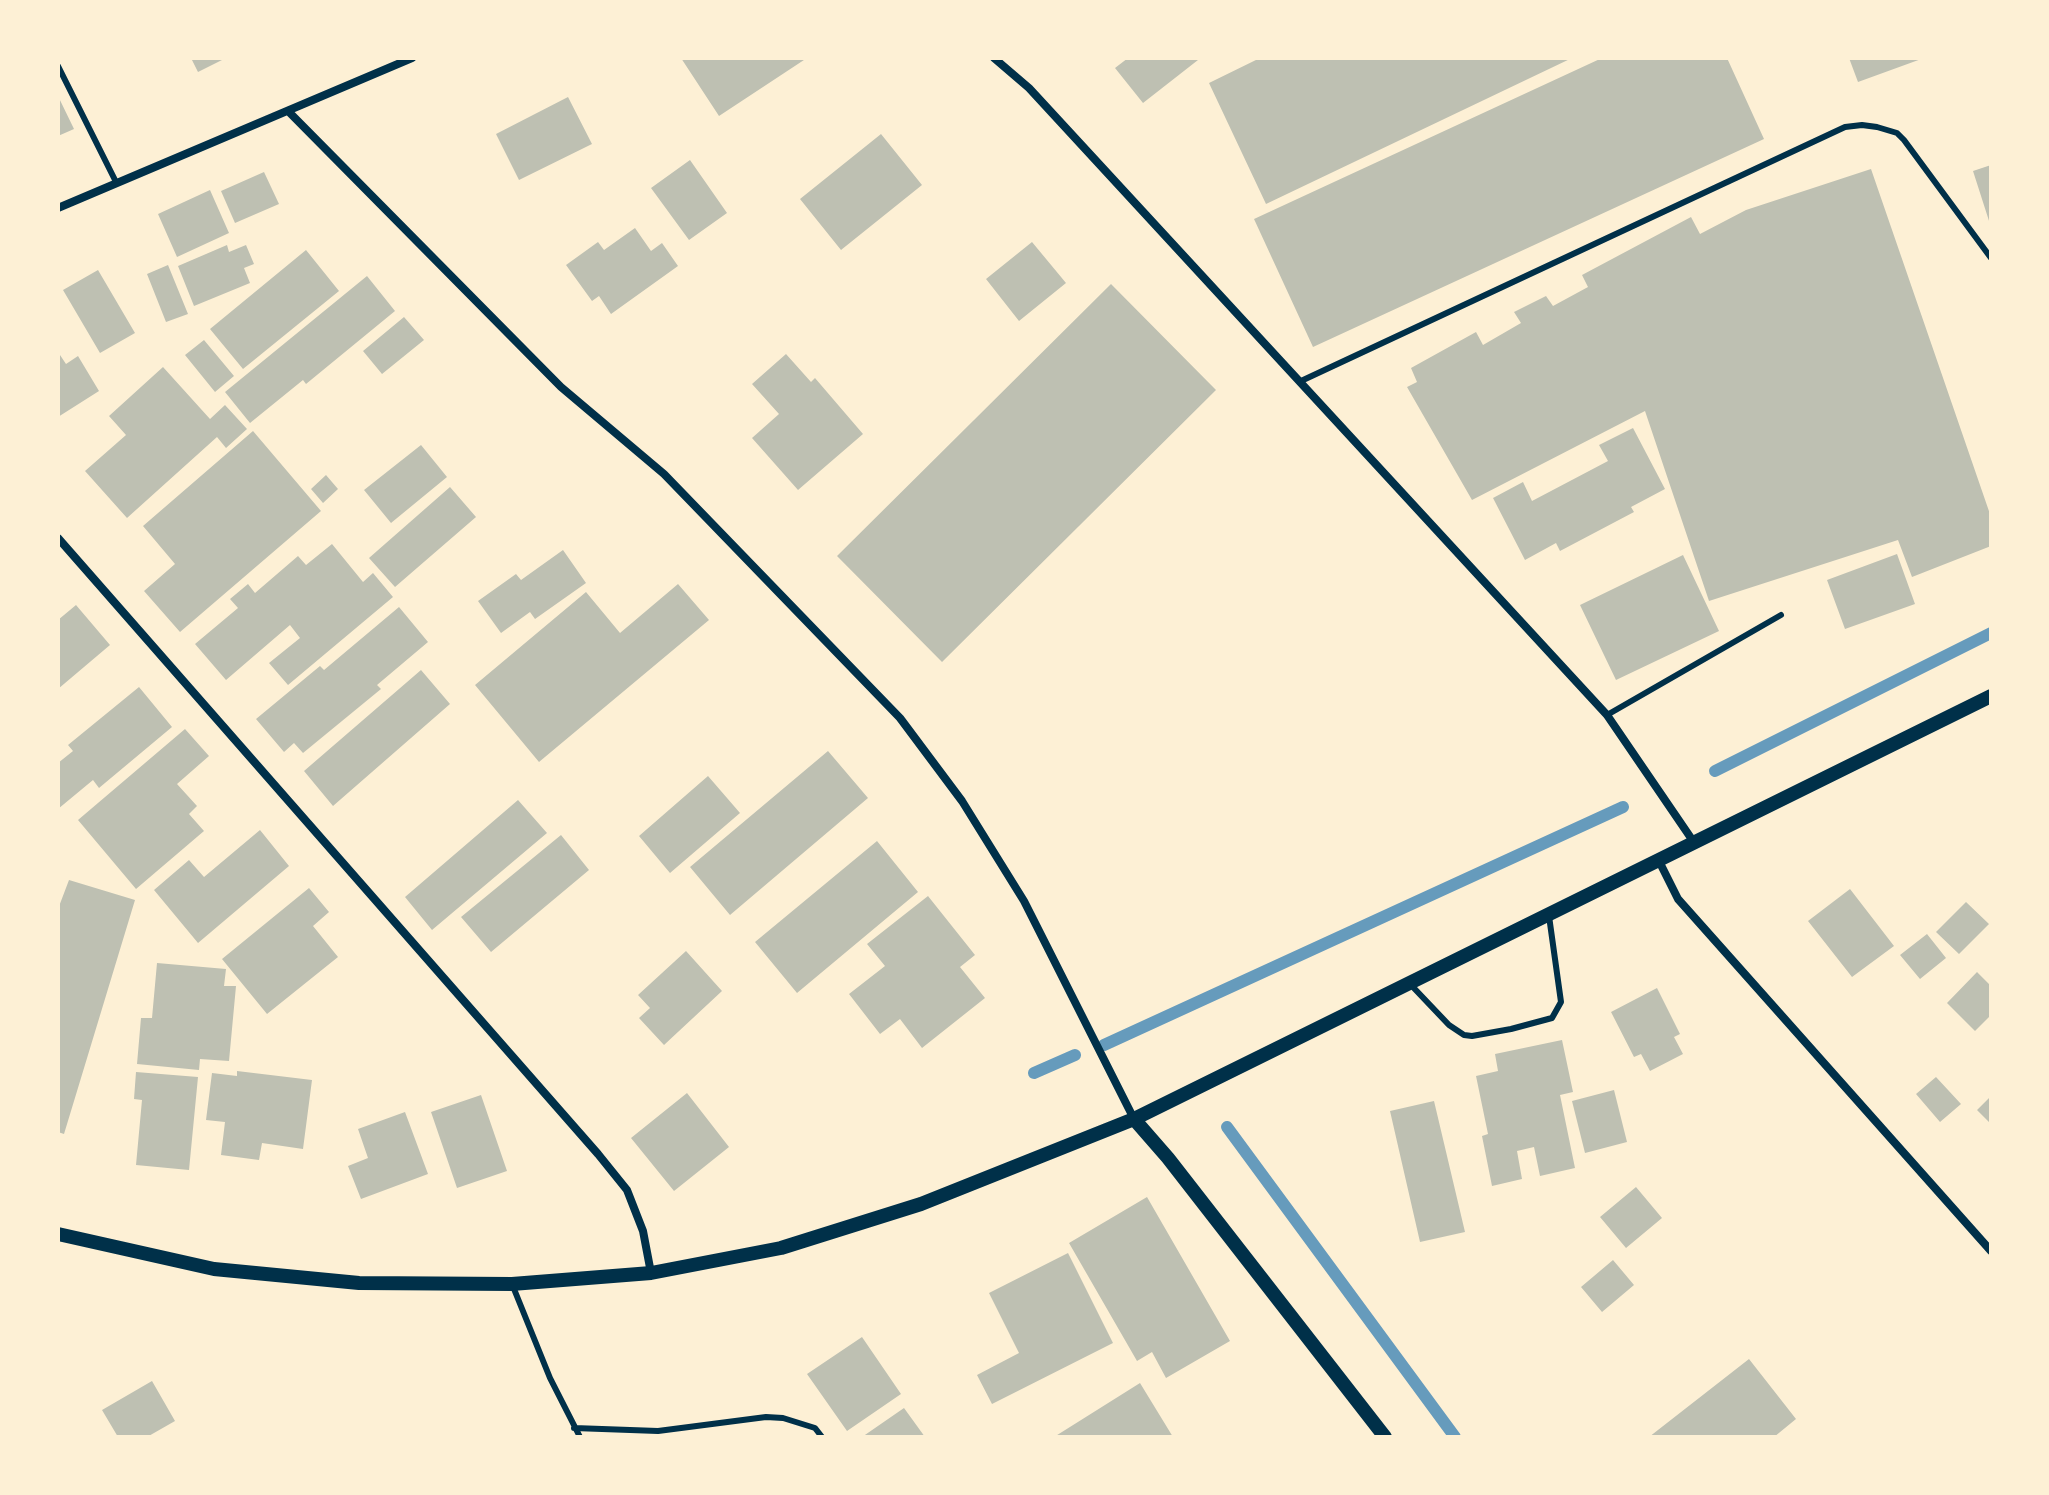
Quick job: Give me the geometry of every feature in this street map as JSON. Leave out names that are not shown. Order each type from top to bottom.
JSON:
[{"type":"street","points":[[58,208],[412,58]]},
{"type":"street","points":[[994,58],[1029,88],[1607,715],[1693,841]]},
{"type":"street","points":[[288,111],[561,387],[664,474],[900,718],[962,801],[1024,901],[1134,1119],[1168,1158],[1385,1437]]},
{"type":"street","points":[[58,538],[598,1154],[627,1190],[643,1231],[651,1273]]},
{"type":"street","points":[[58,1234],[214,1269],[359,1283],[512,1284],[651,1273],[781,1248],[907,1208],[1134,1119],[1991,696]]},
{"type":"street","points":[[1658,859],[1678,899],[1991,1251]]},
{"type":"lane","points":[[58,66],[116,182]]},
{"type":"lane","points":[[1301,381],[1845,127],[1862,125],[1897,133],[1991,258]]},
{"type":"lane","points":[[1607,715],[1781,615]]},
{"type":"lane","points":[[1409,983],[1449,1025],[1464,1035],[1511,1029],[1552,1018],[1561,1002],[1549,913]]},
{"type":"lane","points":[[512,1284],[550,1378],[580,1437]]},
{"type":"lane","points":[[574,1428],[658,1431],[766,1417],[783,1418],[815,1428],[822,1437]]},
{"type":"building","points":[[191,58],[226,58],[198,72]]},
{"type":"building","points":[[681,58],[807,58],[719,116]]},
{"type":"building","points":[[1128,58],[1198,60],[1143,103],[1115,68]]},
{"type":"building","points":[[1260,58],[1572,58],[1266,204],[1209,83]]},
{"type":"building","points":[[1602,58],[1727,58],[1764,139],[1313,347],[1254,219]]},
{"type":"building","points":[[1849,58],[1924,58],[1858,82]]},
{"type":"building","points":[[58,96],[74,129],[58,136]]},
{"type":"building","points":[[568,97],[592,144],[519,180],[496,134]]},
{"type":"building","points":[[881,134],[922,185],[841,250],[800,199]]},
{"type":"building","points":[[690,160],[727,213],[689,240],[651,188]]},
{"type":"building","points":[[1991,165],[1991,224],[1990,224],[1973,171]]},
{"type":"building","points":[[1871,169],[1991,517],[1991,546],[1912,577],[1898,540],[1709,601],[1645,411],[1472,500],[1407,387],[1417,382],[1411,368],[1476,332],[1483,345],[1521,323],[1514,312],[1546,296],[1553,306],[1588,287],[1582,275],[1691,217],[1700,234],[1746,210]]},
{"type":"building","points":[[264,172],[279,204],[235,223],[221,191]]},
{"type":"building","points":[[210,190],[229,233],[177,257],[158,214]]},
{"type":"building","points":[[635,228],[651,251],[662,243],[678,266],[611,314],[599,296],[592,301],[566,265],[598,242],[604,250]]},
{"type":"building","points":[[1032,242],[1066,283],[1019,321],[986,279]]},
{"type":"building","points":[[227,245],[229,252],[246,245],[254,264],[244,268],[250,283],[194,306],[178,266]]},
{"type":"building","points":[[306,250],[339,291],[243,369],[210,329]]},
{"type":"building","points":[[168,265],[188,314],[166,322],[147,274]]},
{"type":"building","points":[[98,270],[135,333],[100,353],[63,290]]},
{"type":"building","points":[[367,276],[395,311],[306,384],[303,380],[250,423],[225,392]]},
{"type":"building","points":[[1111,284],[1216,390],[942,662],[837,556]]},
{"type":"building","points":[[404,317],[424,340],[382,374],[363,351]]},
{"type":"building","points":[[204,340],[234,376],[215,392],[185,355]]},
{"type":"building","points":[[58,352],[66,364],[78,356],[99,391],[58,417]]},
{"type":"building","points":[[786,354],[811,382],[815,378],[863,434],[798,490],[752,438],[779,414],[752,384]]},
{"type":"building","points":[[163,367],[210,419],[225,405],[247,429],[226,448],[217,437],[127,518],[85,471],[126,435],[109,416]]},
{"type":"building","points":[[1633,428],[1665,489],[1631,507],[1634,512],[1560,551],[1556,543],[1525,560],[1493,498],[1523,482],[1532,501],[1608,461],[1599,445]]},
{"type":"building","points":[[253,431],[321,511],[180,632],[144,591],[175,564],[143,526]]},
{"type":"building","points":[[421,445],[447,477],[391,523],[364,490]]},
{"type":"building","points":[[326,475],[338,489],[323,503],[311,489]]},
{"type":"building","points":[[450,487],[476,517],[395,587],[369,558]]},
{"type":"building","points":[[332,544],[363,582],[373,573],[393,597],[288,685],[269,663],[300,638],[290,625],[226,680],[195,644],[238,608],[230,599],[248,584],[255,593],[298,556],[306,565]]},
{"type":"building","points":[[563,550],[586,583],[535,619],[530,612],[501,633],[478,601],[516,574],[521,580]]},
{"type":"building","points":[[1897,554],[1915,604],[1845,629],[1827,580]]},
{"type":"building","points":[[1683,555],[1719,631],[1616,680],[1580,605]]},
{"type":"building","points":[[678,584],[709,620],[539,762],[475,685],[586,592],[620,633]]},
{"type":"building","points":[[76,605],[110,645],[58,689],[58,620]]},
{"type":"building","points":[[399,607],[428,642],[377,685],[381,689],[303,753],[294,743],[284,752],[256,719],[320,666],[324,670]]},
{"type":"building","points":[[421,670],[450,704],[333,806],[304,771]]},
{"type":"building","points":[[139,687],[172,727],[99,788],[93,780],[58,809],[58,763],[73,751],[68,745]]},
{"type":"building","points":[[185,729],[209,756],[177,784],[197,806],[189,814],[204,831],[136,889],[78,820]]},
{"type":"building","points":[[828,751],[868,798],[730,915],[690,867]]},
{"type":"building","points":[[708,776],[740,813],[670,873],[639,836]]},
{"type":"building","points":[[518,800],[547,833],[432,930],[405,897]]},
{"type":"building","points":[[260,830],[289,866],[198,943],[154,890],[189,860],[204,877]]},
{"type":"building","points":[[561,835],[589,870],[491,952],[461,917]]},
{"type":"building","points":[[877,841],[918,892],[797,993],[755,942]]},
{"type":"building","points":[[69,880],[135,900],[64,1134],[58,1132],[58,909]]},
{"type":"building","points":[[309,888],[329,912],[313,926],[338,957],[267,1014],[222,959]]},
{"type":"building","points":[[1850,889],[1894,946],[1852,977],[1808,921]]},
{"type":"building","points":[[928,896],[975,955],[960,967],[985,998],[922,1048],[900,1019],[880,1034],[849,994],[885,966],[867,944]]},
{"type":"building","points":[[1966,902],[1989,924],[1959,954],[1936,932]]},
{"type":"building","points":[[1927,934],[1946,958],[1920,979],[1900,955]]},
{"type":"building","points":[[686,951],[722,991],[664,1045],[639,1018],[650,1008],[638,995]]},
{"type":"building","points":[[157,963],[226,969],[224,986],[236,986],[229,1061],[200,1059],[199,1070],[137,1064],[141,1018],[152,1018]]},
{"type":"building","points":[[1977,972],[1991,986],[1991,1015],[1975,1031],[1947,1003]]},
{"type":"building","points":[[1657,988],[1680,1034],[1674,1037],[1683,1054],[1650,1071],[1641,1054],[1634,1057],[1611,1012]]},
{"type":"building","points":[[1562,1040],[1573,1092],[1560,1095],[1575,1168],[1540,1176],[1534,1147],[1517,1151],[1522,1179],[1492,1186],[1482,1136],[1488,1134],[1476,1076],[1498,1071],[1495,1054]]},
{"type":"building","points":[[237,1071],[312,1080],[303,1149],[262,1143],[259,1160],[221,1155],[225,1122],[206,1120],[212,1073],[237,1076]]},
{"type":"building","points":[[136,1072],[198,1077],[189,1170],[136,1165],[142,1100],[134,1099]]},
{"type":"building","points":[[1936,1077],[1961,1104],[1940,1122],[1916,1094]]},
{"type":"building","points":[[1614,1090],[1627,1142],[1585,1153],[1572,1101]]},
{"type":"building","points":[[687,1093],[729,1147],[674,1191],[631,1138]]},
{"type":"building","points":[[481,1095],[507,1171],[457,1188],[431,1112]]},
{"type":"building","points":[[1991,1096],[1991,1124],[1977,1110]]},
{"type":"building","points":[[1434,1101],[1465,1232],[1420,1242],[1390,1111]]},
{"type":"building","points":[[405,1112],[428,1174],[361,1199],[348,1166],[368,1158],[358,1129]]},
{"type":"building","points":[[1636,1187],[1662,1218],[1626,1248],[1600,1217]]},
{"type":"building","points":[[1147,1197],[1230,1341],[1166,1378],[1152,1352],[1137,1361],[1069,1243]]},
{"type":"building","points":[[1068,1253],[1113,1343],[992,1404],[977,1375],[1019,1353],[989,1293]]},
{"type":"building","points":[[1613,1260],[1634,1285],[1602,1312],[1581,1287]]},
{"type":"building","points":[[862,1337],[901,1394],[847,1431],[807,1374]]},
{"type":"building","points":[[1749,1359],[1796,1419],[1774,1437],[1649,1437]]},
{"type":"building","points":[[152,1381],[175,1421],[147,1437],[118,1437],[102,1410]]},
{"type":"building","points":[[1140,1383],[1173,1437],[1054,1437]]},
{"type":"building","points":[[904,1408],[925,1437],[862,1437]]},
{"type":"waterway","points":[[1715,771],[1991,633]]},
{"type":"waterway","points":[[1104,1045],[1623,807]]},
{"type":"waterway","points":[[1034,1073],[1075,1055]]},
{"type":"waterway","points":[[1227,1127],[1455,1437]]}]
